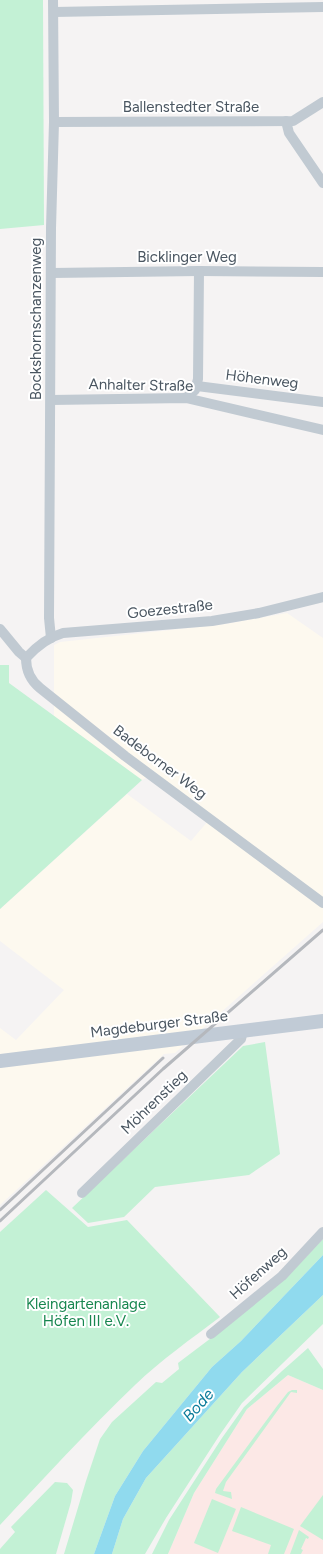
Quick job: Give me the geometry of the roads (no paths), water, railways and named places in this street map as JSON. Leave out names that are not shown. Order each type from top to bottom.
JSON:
[{"type":"main road","name":"Magdeburger Straße","points":[[0,1061],[323,1021]]},
{"type":"street","name":"Bockshornschanzenweg","points":[[51,638],[49,618],[49,573],[52,273],[51,228],[54,122],[53,0]]},
{"type":"street","points":[[54,12],[323,7]]},
{"type":"street","name":"Ballenstedter Straße","points":[[54,122],[286,121],[296,120],[323,102]]},
{"type":"street","points":[[286,121],[289,133],[323,183]]},
{"type":"street","points":[[186,398],[192,394],[196,386],[198,371],[199,271]]},
{"type":"street","name":"Bicklinger Weg","points":[[52,273],[199,271],[323,272]]},
{"type":"street","name":"Höhenweg","points":[[196,386],[323,402]]},
{"type":"street","name":"Anhalter Straße","points":[[51,400],[186,398],[323,430]]},
{"type":"street","name":"Goezestraße","points":[[26,658],[32,651],[51,638],[63,633],[181,624],[230,618],[276,609],[323,597]]},
{"type":"street","name":"Badeborner Weg","points":[[0,629],[19,652],[26,658],[28,672],[36,685],[125,756],[323,903]]},
{"type":"street","name":"Möhrenstieg","points":[[82,1193],[241,1040],[243,1031]]},
{"type":"street","name":"Höfenweg","points":[[211,1334],[282,1276],[323,1232]]},
{"type":"water","name":"Bode","points":[[323,1255],[323,1295],[242,1372],[146,1478],[123,1519],[112,1554],[94,1554],[115,1496],[143,1451],[212,1367],[241,1341]]},
{"type":"railway","points":[[0,1221],[163,1069],[323,930]]},
{"type":"railway","points":[[0,1210],[163,1058]]},
{"type":"park label","name":"Kleingartenanlage Höfen III e.V.","points":[[86,1312]]}]
